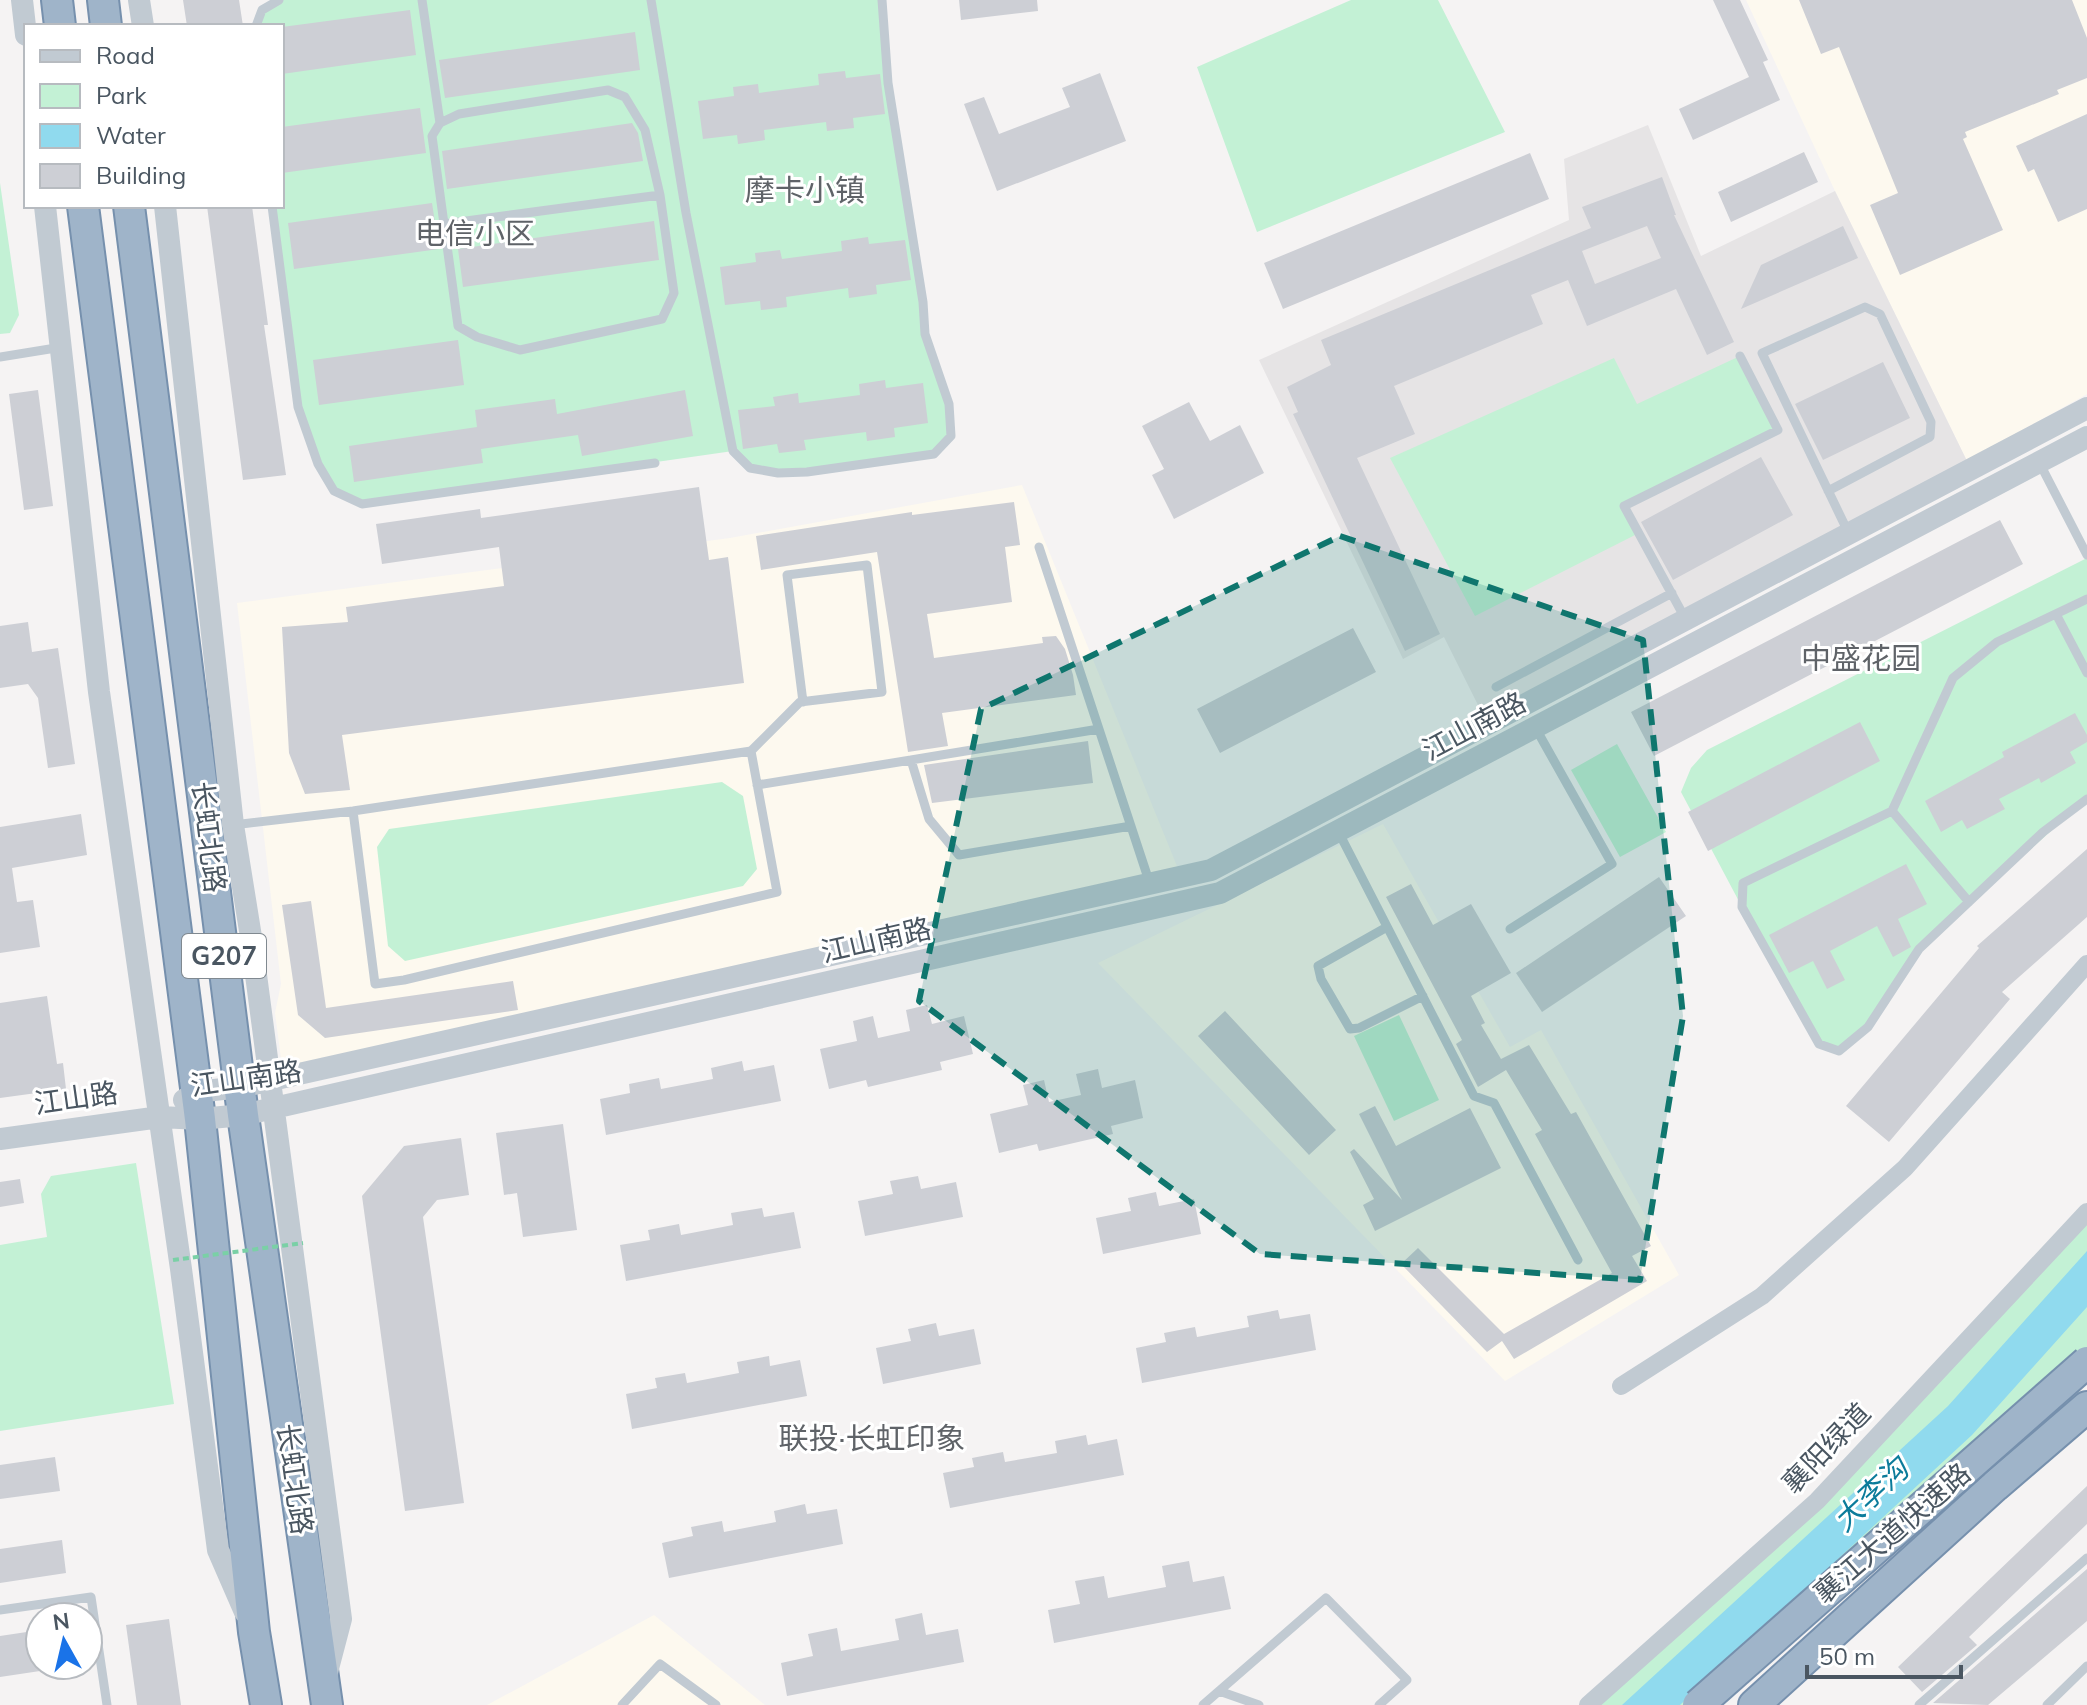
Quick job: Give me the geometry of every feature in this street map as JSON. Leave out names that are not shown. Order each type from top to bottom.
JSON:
[{"type":"highway","points":[[57,0],[60,24]]},
{"type":"highway","points":[[103,0],[106,24]]},
{"type":"highway","name":"长虹北路","points":[[83,208],[198,1105],[254,1632],[266,1705]]},
{"type":"highway","name":"长虹北路","points":[[129,208],[251,1094],[325,1695]]},
{"type":"highway","name":"襄江大道快速路","points":[[1698,1705],[2087,1362]]},
{"type":"highway","name":"襄江大道快速路","points":[[1754,1705],[1995,1486],[2087,1407]]},
{"type":"street","points":[[22,0],[25,24]]},
{"type":"street","points":[[139,0],[143,24]]},
{"type":"street","points":[[45,208],[99,692],[218,1550],[254,1632]]},
{"type":"street","points":[[165,208],[233,825],[251,1094],[273,1108],[341,1619],[325,1695]]},
{"type":"street","name":"江山南路","points":[[160,1117],[198,1105],[1211,870],[2087,408]]},
{"type":"street","name":"江山南路","points":[[251,1094],[273,1108],[1220,893],[2087,437]]},
{"type":"street","points":[[1621,1386],[1762,1296],[1894,1178],[2087,964]]},
{"type":"street","name":"江山路","points":[[0,1139],[160,1117]]},
{"type":"street","name":"襄阳绿道","points":[[1588,1705],[1817,1501],[2087,1212]]},
{"type":"street","points":[[1715,1705],[2087,1351]]},
{"type":"lane","points":[[257,24],[262,10],[279,0]]},
{"type":"lane","points":[[422,0],[440,123]]},
{"type":"lane","points":[[651,0],[686,213],[733,451],[750,468],[778,473],[807,472],[934,454],[951,436],[949,404],[925,334],[923,302],[888,83],[882,0]]},
{"type":"lane","points":[[608,90],[625,97],[639,117],[645,130],[660,195],[674,293],[662,319],[520,350],[477,337],[458,326],[432,136],[440,123],[459,114],[608,90]]},
{"type":"lane","points":[[444,224],[660,195]]},
{"type":"lane","points":[[272,208],[298,407],[318,464],[334,491],[362,504],[655,463]]},
{"type":"lane","points":[[1828,491],[1930,437],[1931,422],[1880,314],[1865,307],[1762,353],[1828,491],[1849,534]]},
{"type":"lane","points":[[0,357],[62,347]]},
{"type":"lane","points":[[1686,620],[1624,506],[1778,430],[1740,356]]},
{"type":"lane","points":[[2039,462],[2087,555]]},
{"type":"lane","points":[[1039,547],[1150,884]]},
{"type":"lane","points":[[233,825],[353,811],[751,751],[803,702],[882,692],[867,565],[787,575],[803,702]]},
{"type":"lane","points":[[1496,687],[1672,593]]},
{"type":"lane","points":[[2087,599],[1997,642],[1953,678],[1892,811],[1743,883],[1742,907],[1819,1044],[1839,1051],[1868,1027],[1919,949],[2043,832],[2087,799]]},
{"type":"lane","points":[[2056,614],[2087,673]]},
{"type":"lane","points":[[1510,929],[1612,864],[1535,727]]},
{"type":"lane","points":[[757,785],[1099,729]]},
{"type":"lane","points":[[353,811],[375,984],[404,980],[777,892],[751,751]]},
{"type":"lane","points":[[911,760],[929,819],[959,855],[1131,826]]},
{"type":"lane","points":[[1892,811],[1969,902]]},
{"type":"lane","points":[[1338,831],[1474,1096],[1494,1103],[1578,1260]]},
{"type":"lane","points":[[1387,927],[1318,966],[1321,979],[1350,1029],[1359,1028],[1423,996]]},
{"type":"lane","points":[[1919,1705],[2087,1558]]},
{"type":"lane","points":[[0,1610],[91,1597],[107,1705]]},
{"type":"lane","points":[[1203,1705],[1326,1598],[1407,1680],[1379,1705]]},
{"type":"lane","points":[[622,1705],[660,1664],[716,1705]]},
{"type":"lane","points":[[2047,1705],[2087,1666]]},
{"type":"lane","points":[[1219,1691],[1259,1705]]},
{"type":"path","points":[[173,1260],[303,1243]]},
{"type":"highlighted area","points":[[1340,536],[1643,640],[1683,1016],[1640,1280],[1260,1254],[919,1001],[981,709]]},
{"type":"shaded area","points":[[1746,0],[2087,0],[2087,394],[1967,461]]},
{"type":"shaded area","points":[[1648,125],[1701,256],[1835,191],[1967,461],[1486,721],[1444,637],[1403,659],[1259,360],[1569,220],[1564,159]]},
{"type":"shaded area","points":[[1022,485],[1179,871],[283,1074],[275,1013],[281,984],[237,603],[730,538]]},
{"type":"shaded area","points":[[1383,824],[1510,1047],[1541,1030],[1679,1275],[1505,1381],[1098,963]]},
{"type":"shaded area","points":[[654,1615],[765,1705],[487,1705]]},
{"type":"green space","points":[[279,0],[882,0],[888,83],[925,334],[949,404],[951,436],[934,454],[807,472],[750,468],[733,451],[362,504],[334,491],[298,407],[272,208],[284,208],[284,24],[257,24],[262,10]]},
{"type":"green space","points":[[1351,0],[1438,0],[1505,132],[1257,232],[1197,67]]},
{"type":"green space","points":[[0,183],[19,315],[10,333],[0,334]]},
{"type":"green space","points":[[1740,356],[1778,430],[1624,506],[1639,533],[1475,616],[1390,458],[1614,358],[1637,404]]},
{"type":"green space","points":[[2087,558],[2087,799],[1919,949],[1868,1027],[1839,1051],[1819,1044],[1681,792],[1691,768],[1707,750]]},
{"type":"green space","points":[[1617,744],[1666,832],[1620,857],[1571,770]]},
{"type":"green space","points":[[722,782],[743,796],[757,869],[743,886],[405,961],[388,946],[377,847],[389,829]]},
{"type":"green space","points":[[1399,1015],[1439,1100],[1394,1121],[1354,1036]]},
{"type":"green space","points":[[136,1163],[174,1404],[0,1431],[0,1245],[47,1237],[41,1194],[51,1176]]},
{"type":"green space","points":[[2087,1212],[2087,1373],[1715,1705],[1588,1705],[1817,1501]]},
{"type":"water","name":"大李沟","points":[[2087,1251],[2087,1307],[1972,1435],[1680,1705],[1622,1705],[1948,1406]]},
{"type":"building","points":[[183,0],[239,0],[243,24],[187,24]]},
{"type":"building","points":[[959,0],[1037,0],[1038,11],[961,20]]},
{"type":"building","points":[[1713,0],[1740,0],[1768,60],[1763,62],[1780,100],[1693,140],[1679,109],[1749,77]]},
{"type":"building","points":[[1799,0],[2072,0],[2087,38],[2087,78],[2057,90],[2059,94],[1965,132],[1967,137],[1963,139],[2003,230],[1900,275],[1870,205],[1898,193],[1839,47],[1821,54]]},
{"type":"building","points":[[410,10],[416,55],[284,74],[284,27]]},
{"type":"building","points":[[635,32],[640,70],[445,98],[439,60]]},
{"type":"building","points":[[845,71],[846,78],[880,74],[885,114],[853,118],[854,128],[827,131],[826,122],[764,130],[765,140],[738,144],[737,135],[703,139],[698,101],[734,96],[733,87],[758,84],[759,93],[819,85],[818,74]]},
{"type":"building","points":[[1100,73],[1126,141],[997,191],[964,104],[984,97],[999,134],[1070,107],[1062,88]]},
{"type":"building","points":[[420,108],[426,153],[284,173],[284,127]]},
{"type":"building","points":[[2087,114],[2087,209],[2058,222],[2034,169],[2028,172],[2016,146]]},
{"type":"building","points":[[632,123],[638,133],[643,161],[447,189],[442,151]]},
{"type":"building","points":[[1804,152],[1818,182],[1731,222],[1718,192]]},
{"type":"building","points":[[1530,153],[1549,199],[1283,309],[1264,263]]},
{"type":"building","points":[[1662,177],[1674,215],[1734,342],[1707,355],[1676,289],[1587,326],[1568,280],[1531,295],[1543,324],[1394,386],[1415,434],[1357,458],[1440,634],[1405,651],[1293,414],[1298,412],[1287,387],[1331,365],[1321,340],[1591,228],[1582,207]],"holes":[[[1647,226],[1661,258],[1595,284],[1582,251]]]},
{"type":"building","points":[[432,203],[439,249],[294,269],[288,223]]},
{"type":"building","points":[[207,208],[252,208],[268,325],[264,325],[286,475],[243,480]]},
{"type":"building","points":[[654,221],[659,260],[463,287],[458,249]]},
{"type":"building","points":[[1843,226],[1858,258],[1741,309],[1761,265]]},
{"type":"building","points":[[868,237],[869,244],[905,240],[911,280],[876,285],[877,294],[849,298],[848,288],[786,297],[787,307],[761,310],[760,301],[725,305],[720,267],[756,262],[755,253],[780,250],[782,259],[842,251],[841,241]]},
{"type":"building","points":[[458,340],[464,385],[319,405],[313,360]]},
{"type":"building","points":[[1883,362],[1910,418],[1823,460],[1795,404]]},
{"type":"building","points":[[885,380],[886,388],[923,383],[928,423],[894,428],[895,437],[867,441],[866,432],[804,440],[806,450],[779,453],[777,444],[743,449],[738,410],[775,406],[773,397],[798,393],[799,403],[860,395],[859,384]]},
{"type":"building","points":[[38,390],[53,506],[24,510],[9,394]]},
{"type":"building","points":[[685,390],[693,436],[582,456],[578,435],[481,449],[483,463],[354,482],[349,446],[477,427],[475,410],[555,399],[557,414]]},
{"type":"building","points":[[1189,402],[1210,441],[1240,425],[1264,473],[1174,519],[1152,475],[1164,469],[1142,426]]},
{"type":"building","points":[[1761,457],[1793,515],[1673,580],[1641,522]]},
{"type":"building","points":[[699,487],[709,560],[728,557],[744,683],[342,735],[350,790],[305,794],[289,753],[282,627],[348,622],[346,607],[504,586],[499,547],[382,564],[376,524],[480,509],[481,518]]},
{"type":"building","points":[[1014,502],[1020,545],[1005,547],[1012,602],[927,614],[934,658],[1043,643],[1042,637],[1056,636],[1065,649],[1076,695],[942,713],[948,746],[908,752],[877,552],[761,570],[756,536],[912,512],[912,515]]},
{"type":"building","points":[[2000,520],[2023,564],[1654,756],[1631,712]]},
{"type":"building","points":[[28,622],[32,652],[58,648],[75,764],[48,768],[38,698],[28,684],[0,688],[0,626]]},
{"type":"building","points":[[1353,628],[1376,672],[1220,753],[1197,709]]},
{"type":"building","points":[[2075,713],[2087,735],[2087,742],[2070,752],[2076,763],[2041,783],[2039,778],[1999,799],[2005,809],[1967,829],[1962,820],[1941,832],[1925,801],[2004,757],[2002,752]]},
{"type":"building","points":[[1860,722],[1880,761],[1708,851],[1688,812]]},
{"type":"building","points":[[1088,741],[1093,783],[932,803],[924,765]]},
{"type":"building","points":[[81,814],[87,855],[12,868],[17,902],[33,900],[40,947],[0,953],[0,827]]},
{"type":"building","points":[[2087,849],[2087,917],[2002,992],[2010,999],[1889,1142],[1846,1106],[1979,948],[1977,946]]},
{"type":"building","points":[[1906,864],[1927,904],[1898,919],[1911,947],[1893,957],[1877,926],[1830,951],[1845,980],[1827,989],[1813,961],[1789,973],[1769,935]]},
{"type":"building","points":[[1659,877],[1686,916],[1542,1012],[1516,973]]},
{"type":"building","points":[[1411,884],[1433,925],[1471,904],[1511,973],[1471,996],[1485,1023],[1481,1025],[1501,1059],[1529,1045],[1571,1114],[1576,1112],[1651,1246],[1632,1256],[1647,1281],[1514,1359],[1502,1341],[1487,1352],[1401,1264],[1418,1248],[1504,1334],[1612,1273],[1535,1134],[1542,1130],[1506,1070],[1478,1087],[1456,1044],[1462,1040],[1386,897]]},
{"type":"building","points":[[311,901],[326,1008],[513,981],[518,1010],[325,1038],[298,1015],[282,905]]},
{"type":"building","points":[[47,996],[57,1064],[63,1063],[66,1089],[0,1098],[0,1003]]},
{"type":"building","points":[[927,1005],[932,1024],[964,1016],[973,1054],[940,1062],[942,1070],[868,1087],[866,1080],[829,1089],[820,1049],[857,1041],[853,1021],[873,1016],[878,1038],[910,1031],[906,1010]]},
{"type":"building","points":[[1225,1011],[1336,1130],[1309,1155],[1198,1036]]},
{"type":"building","points":[[742,1061],[744,1071],[774,1065],[781,1101],[606,1135],[600,1099],[630,1093],[629,1084],[659,1078],[661,1089],[713,1079],[711,1068]]},
{"type":"building","points":[[1098,1069],[1102,1088],[1135,1080],[1143,1118],[1111,1126],[1113,1134],[1039,1151],[1037,1144],[999,1153],[990,1114],[1028,1105],[1023,1085],[1044,1080],[1049,1102],[1081,1095],[1076,1074]]},
{"type":"building","points":[[1375,1106],[1396,1146],[1470,1108],[1501,1168],[1375,1231],[1363,1205],[1374,1199],[1350,1152],[1354,1149],[1402,1200],[1359,1114]]},
{"type":"building","points":[[563,1124],[577,1230],[523,1237],[517,1193],[504,1195],[496,1133]]},
{"type":"building","points":[[461,1138],[469,1195],[437,1200],[423,1217],[464,1503],[405,1511],[362,1196],[404,1146]]},
{"type":"building","points":[[918,1176],[921,1189],[956,1182],[963,1217],[865,1236],[858,1201],[893,1194],[890,1181]]},
{"type":"building","points":[[20,1179],[24,1203],[0,1207],[0,1182]]},
{"type":"building","points":[[1156,1192],[1159,1206],[1194,1199],[1201,1234],[1103,1254],[1096,1218],[1131,1211],[1128,1198]]},
{"type":"building","points":[[762,1208],[764,1217],[794,1212],[801,1248],[626,1281],[620,1245],[650,1240],[648,1230],[679,1224],[681,1235],[733,1225],[731,1213]]},
{"type":"building","points":[[1278,1310],[1280,1319],[1310,1314],[1316,1350],[1142,1383],[1136,1348],[1166,1342],[1164,1333],[1195,1327],[1197,1337],[1249,1327],[1247,1316]]},
{"type":"building","points":[[936,1323],[939,1336],[974,1329],[981,1364],[883,1384],[876,1348],[911,1341],[908,1329]]},
{"type":"building","points":[[769,1356],[770,1366],[800,1360],[807,1396],[632,1429],[626,1394],[657,1388],[655,1378],[685,1373],[687,1383],[739,1373],[737,1362]]},
{"type":"building","points":[[1086,1435],[1088,1445],[1117,1439],[1124,1475],[950,1508],[943,1473],[974,1467],[972,1458],[1003,1452],[1005,1462],[1057,1453],[1055,1441]]},
{"type":"building","points":[[55,1457],[60,1491],[0,1499],[0,1465]]},
{"type":"building","points":[[2087,1486],[2087,1524],[1969,1637],[1977,1645],[1922,1692],[1898,1667]]},
{"type":"building","points":[[805,1504],[807,1514],[837,1509],[843,1544],[669,1578],[662,1543],[693,1536],[691,1527],[722,1521],[724,1532],[776,1522],[774,1511]]},
{"type":"building","points":[[62,1540],[66,1573],[0,1583],[0,1549]]},
{"type":"building","points":[[1189,1561],[1193,1582],[1224,1576],[1231,1609],[1054,1643],[1048,1610],[1080,1604],[1075,1581],[1104,1576],[1108,1598],[1166,1587],[1162,1566]]},
{"type":"building","points":[[2087,1569],[2087,1621],[1988,1705],[1933,1703]]},
{"type":"building","points":[[922,1613],[926,1635],[958,1629],[964,1662],[787,1696],[781,1663],[813,1656],[808,1634],[837,1628],[841,1651],[899,1640],[895,1619]]},
{"type":"building","points":[[169,1619],[181,1705],[137,1705],[126,1625]]},
{"type":"building","points":[[24,1632],[24,1673],[0,1677],[0,1636]]},
{"type":"district","name":"摩卡小镇","points":[[805,191]]},
{"type":"district","name":"电信小区","points":[[475,234]]},
{"type":"district","name":"中盛花园","points":[[1861,659]]},
{"type":"district","name":"联投·长虹印象","points":[[872,1439]]}]
